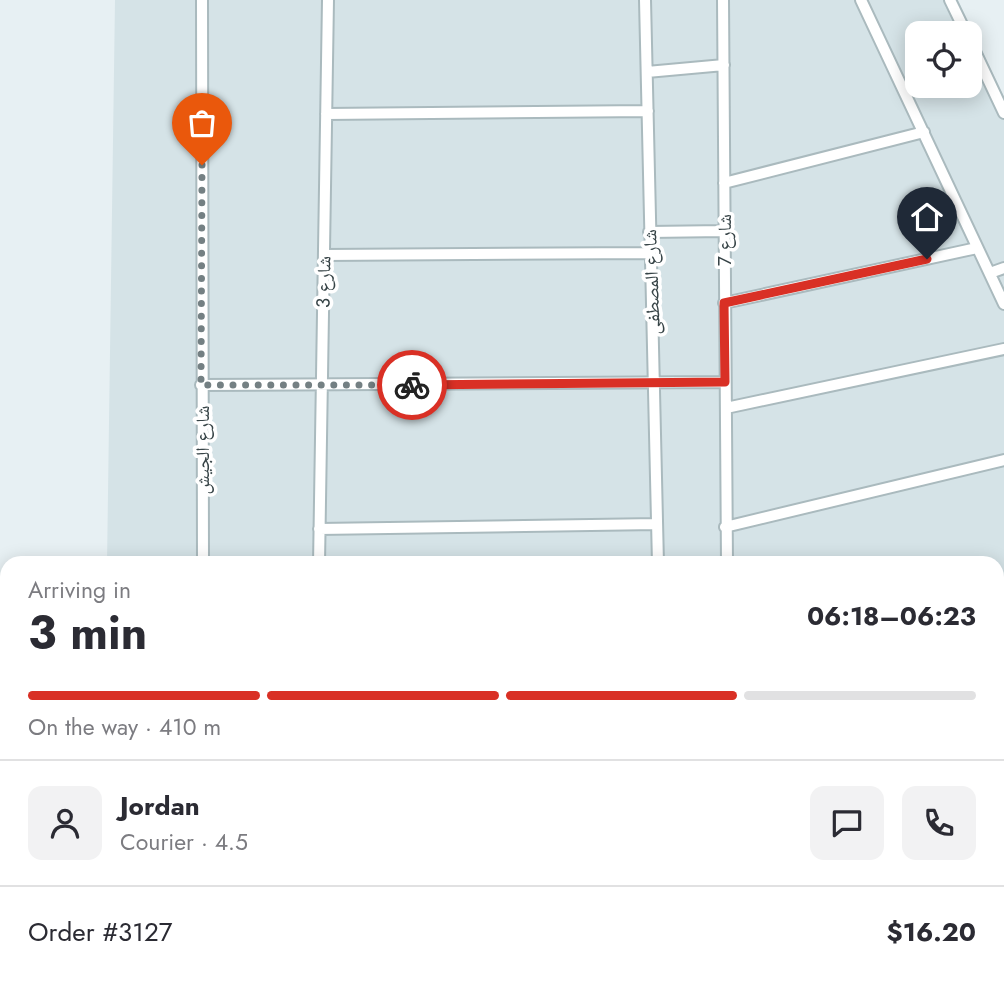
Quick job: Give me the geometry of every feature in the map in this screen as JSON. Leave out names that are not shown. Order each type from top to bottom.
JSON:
[{"type":"street","name":"شارع الجيش","points":[[202,0],[203,556]]},
{"type":"street","name":"شارع 3","points":[[318,556],[328,0]]},
{"type":"street","name":"شارع المصطفى","points":[[645,0],[658,556]]},
{"type":"street","name":"شارع 7","points":[[723,0],[726,556]]},
{"type":"street","points":[[861,0],[1004,304]]},
{"type":"street","points":[[950,0],[960,21]]},
{"type":"street","points":[[647,72],[724,65]]},
{"type":"street","points":[[982,66],[1004,113]]},
{"type":"street","points":[[326,114],[648,111]]},
{"type":"street","points":[[724,183],[924,132]]},
{"type":"street","points":[[649,232],[724,231]]},
{"type":"street","points":[[724,303],[977,248]]},
{"type":"street","points":[[324,255],[649,253]]},
{"type":"street","points":[[990,272],[1004,268]]},
{"type":"street","points":[[726,408],[1004,349]]},
{"type":"street","points":[[201,385],[725,382]]},
{"type":"street","points":[[725,527],[1004,460]]},
{"type":"street","points":[[318,528],[657,524]]},
{"type":"shaded area","points":[[115,0],[958,0],[968,21],[905,21],[905,98],[982,98],[982,51],[1004,97],[1004,556],[107,556]]},
{"type":"way so far","points":[[202,165],[201,385],[412,385]]},
{"type":"route","points":[[412,385],[725,382],[724,303],[927,259]]}]
